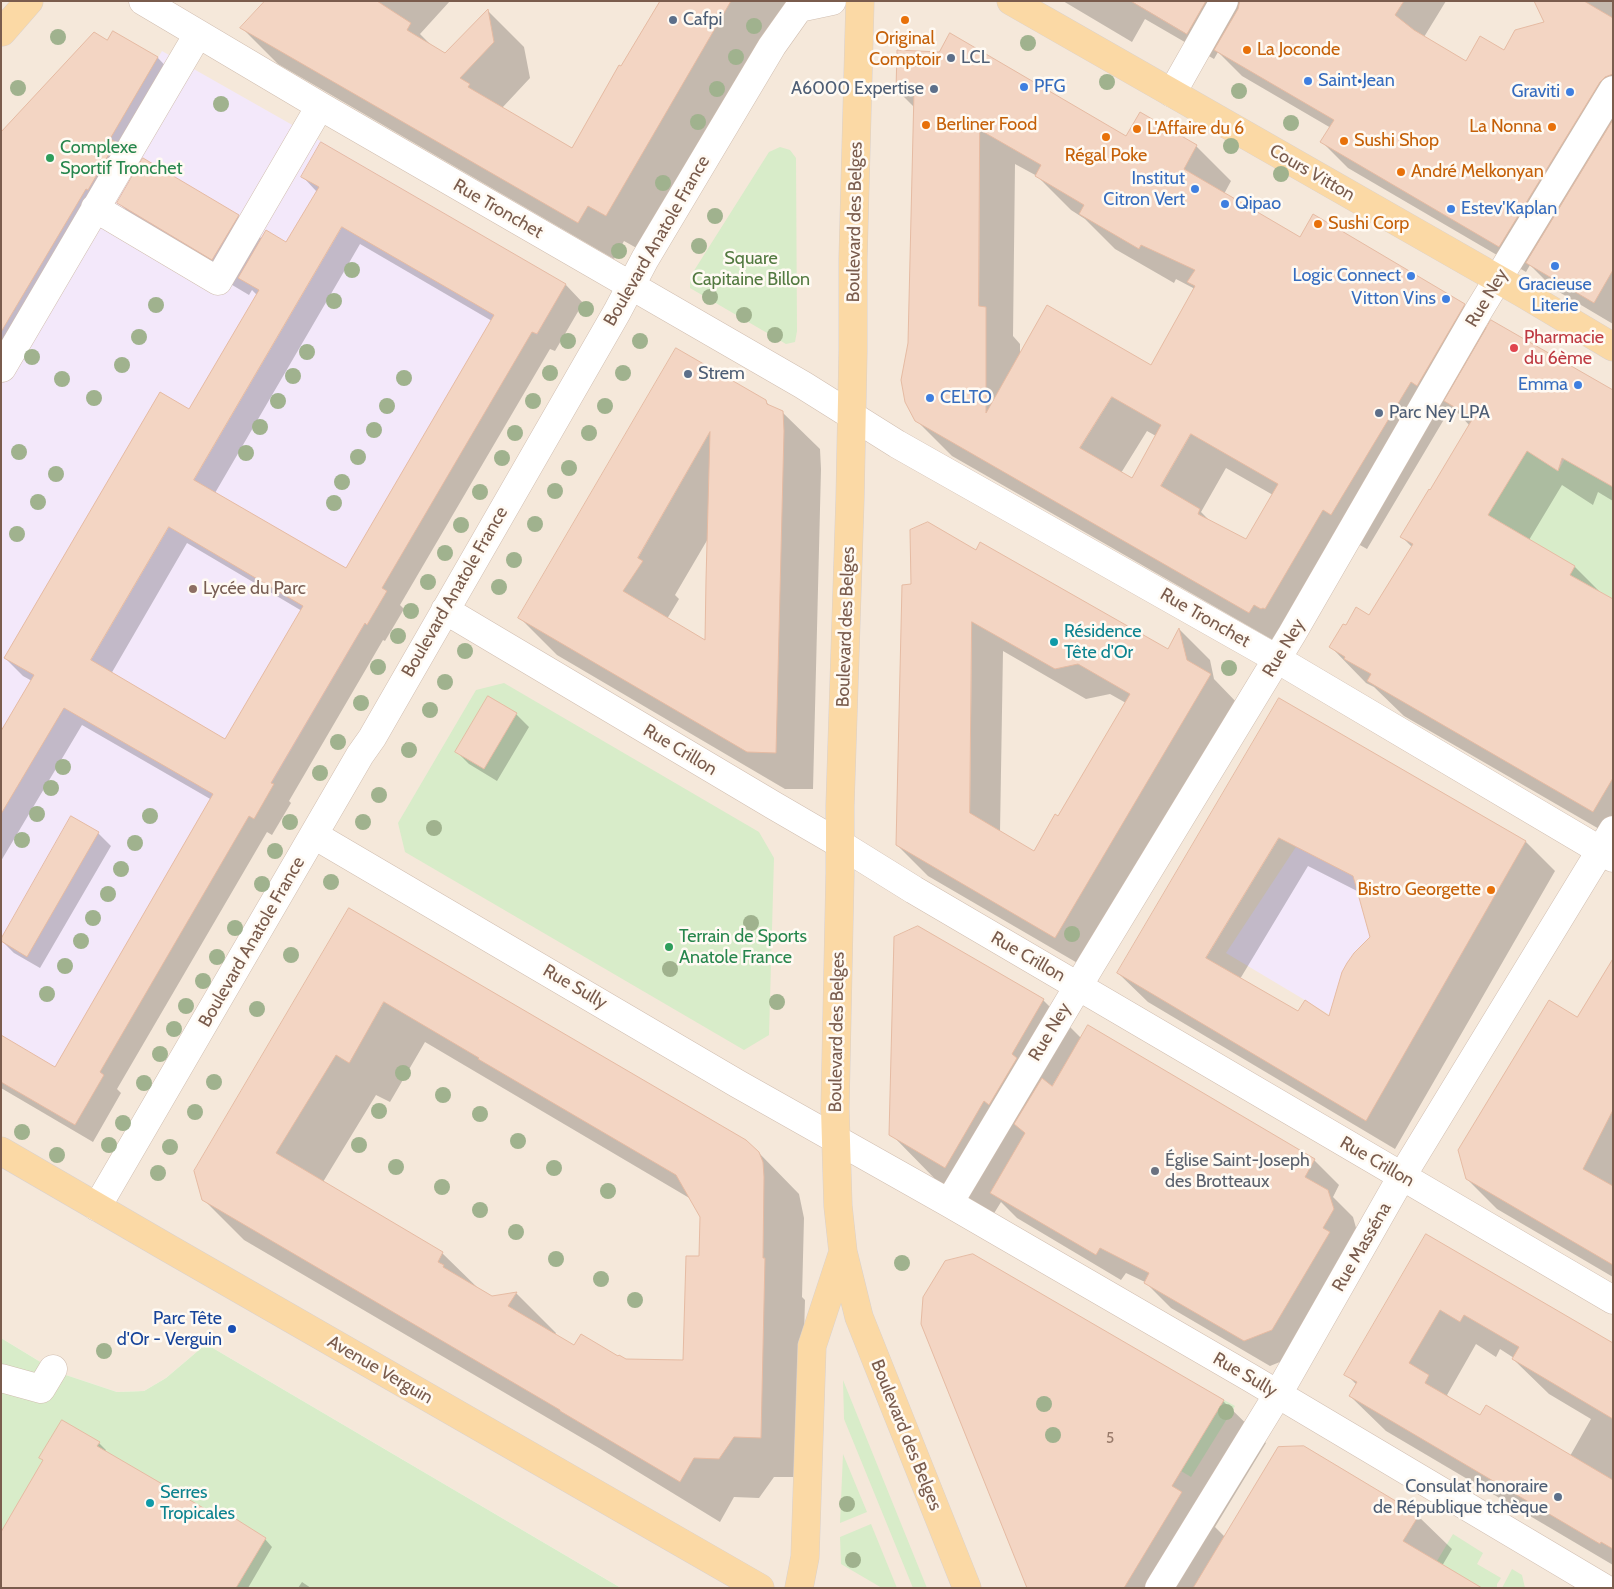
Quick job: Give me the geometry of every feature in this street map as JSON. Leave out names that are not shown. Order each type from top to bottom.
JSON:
[{"type":"main road","points":[[2,32],[29,1]]},
{"type":"main road","name":"Boulevard des Belges","points":[[860,1],[853,259],[852,417],[840,806],[836,1139],[838,1206],[843,1252],[859,1317],[968,1588]]},
{"type":"main road","name":"Cours Vitton","points":[[1011,1],[1613,347]]},
{"type":"main road","name":"Avenue Verguin","points":[[1,1150],[760,1588]]},
{"type":"main road","name":"Boulevard des Belges","points":[[798,1588],[805,1557],[812,1346],[843,1252]]},
{"type":"street","name":"Rue Tronchet","points":[[143,1],[320,106],[803,385],[897,444],[1609,846]]},
{"type":"street","name":"Boulevard Anatole France","points":[[97,1207],[613,320],[630,285],[772,46],[799,8],[832,1]]},
{"type":"street","points":[[1172,93],[1224,1]]},
{"type":"street","points":[[2,368],[198,34]]},
{"type":"street","name":"Rue Ney","points":[[949,1202],[1277,659],[1497,279],[1613,90]]},
{"type":"street","points":[[95,208],[218,281],[320,106]]},
{"type":"street","name":"Rue Crillon","points":[[445,610],[840,844],[889,875],[1613,1300]]},
{"type":"street","name":"Rue Sully","points":[[314,835],[1278,1394],[1574,1580],[1604,1588]]},
{"type":"street","name":"Rue Masséna","points":[[1159,1588],[1278,1394],[1402,1176],[1609,846]]},
{"type":"street","points":[[1,1378],[41,1389],[53,1369]]},
{"type":"shaded area","points":[[1,1],[1613,1],[1613,1588],[621,1588],[206,1344],[166,1378],[144,1391],[117,1392],[57,1372],[1,1338]]},
{"type":"shaded area","name":"Lycée du Parc","points":[[162,51],[566,284],[537,335],[532,332],[382,588],[387,591],[367,625],[365,624],[272,783],[249,816],[100,1071],[104,1075],[75,1125],[1,1082],[1,331],[4,329],[1,328],[11,310],[14,311],[16,309],[13,307],[23,290],[26,291],[25,287],[35,270],[38,271],[36,268],[47,250],[49,251],[87,187],[83,185]]},
{"type":"shaded area","points":[[1315,818],[1377,902],[1463,952],[1402,1058],[1226,953]]},
{"type":"green space","name":"Square Capitaine Billon","points":[[780,147],[790,150],[796,158],[797,331],[795,342],[786,344],[690,288],[690,277],[769,152]]},
{"type":"green space","points":[[1529,428],[1543,461],[1558,471],[1565,459],[1613,487],[1613,599],[1514,543],[1484,522],[1526,452]]},
{"type":"green space","name":"Terrain de Sports Anatole France","points":[[504,683],[759,832],[774,858],[769,1035],[744,1050],[405,852],[398,823],[476,690]]},
{"type":"green space","points":[[1,1338],[57,1372],[117,1392],[144,1391],[166,1378],[206,1344],[621,1588],[1,1588]]},
{"type":"green space","points":[[843,1380],[927,1588],[913,1588],[844,1419]]},
{"type":"green space","points":[[1224,1400],[1235,1406],[1191,1477],[1181,1471]]},
{"type":"green space","points":[[843,1454],[867,1512],[840,1523]]},
{"type":"green space","points":[[871,1524],[897,1588],[882,1588],[841,1564],[840,1537]]},
{"type":"green space","points":[[1453,1534],[1483,1553],[1477,1564],[1501,1578],[1497,1588],[1473,1588],[1437,1561]]},
{"type":"green space","points":[[1512,1569],[1522,1575],[1525,1588],[1502,1588]]},
{"type":"building","points":[[265,1],[377,1],[411,23],[407,30],[445,53],[488,9],[494,42],[460,78],[470,84],[468,87],[572,148],[619,65],[621,66],[660,1],[731,1],[606,216],[588,206],[578,223],[240,28]]},
{"type":"building","points":[[1131,1],[1206,1],[1187,34]]},
{"type":"building","points":[[1240,1],[1404,1],[1395,15],[1414,30],[1466,61],[1480,36],[1504,50],[1515,30],[1544,22],[1534,1],[1584,1],[1613,18],[1613,74],[1605,77],[1600,82],[1499,247],[1320,142],[1334,120],[1214,50],[1238,9]]},
{"type":"building","name":"Complexe Sportif Tronchet","points":[[113,31],[158,57],[110,139],[116,142],[1,332],[1,132],[94,32],[107,40]]},
{"type":"building","points":[[950,33],[1126,136],[1140,112],[1197,145],[1184,169],[1300,237],[1313,214],[1465,304],[1417,386],[1411,382],[1331,515],[1323,510],[1265,609],[1254,605],[1249,613],[915,421],[905,402],[901,380],[908,343],[914,91],[896,90],[897,50],[939,52]],"holes":[[[980,130],[1041,165],[1035,176],[1084,205],[1079,214],[1139,249],[1141,245],[1195,270],[1187,282],[1195,286],[1151,365],[1047,305],[986,413],[986,307],[979,306]],[[1112,397],[1161,425],[1132,478],[1080,448]],[[1191,434],[1278,484],[1246,539],[1198,514],[1200,509],[1161,486]]]},
{"type":"building","points":[[1613,120],[1613,270],[1594,303],[1526,263]]},
{"type":"building","points":[[321,142],[566,284],[537,334],[532,332],[382,588],[387,591],[367,625],[365,623],[271,783],[274,784],[254,819],[249,816],[100,1072],[104,1075],[75,1125],[1,1082],[1,1035],[55,1067],[213,794],[64,708],[1,814],[1,731],[34,675],[4,658],[160,392],[189,409],[259,290],[238,278],[266,230],[286,242],[319,187],[301,177]],"holes":[[[342,227],[494,315],[346,568],[194,480]],[[169,527],[303,606],[225,739],[91,660]]]},
{"type":"building","points":[[143,158],[239,215],[212,260],[117,203]]},
{"type":"building","points":[[1491,320],[1613,390],[1613,487],[1562,458],[1558,471],[1527,451],[1488,515],[1575,566],[1570,575],[1613,599],[1613,778],[1593,812],[1367,681],[1371,674],[1344,659],[1345,657],[1329,647],[1343,624],[1346,625],[1356,607],[1369,615],[1413,544],[1400,537],[1473,418],[1444,401]]},
{"type":"building","points":[[676,348],[766,400],[767,404],[783,411],[776,753],[747,752],[518,618]],"holes":[[[710,432],[705,640],[623,591],[643,561],[638,558]]]},
{"type":"building","points":[[928,522],[976,550],[980,542],[1168,649],[1179,628],[1187,660],[1211,674],[1055,938],[896,845],[902,585],[911,584],[910,530]],"holes":[[[972,622],[1055,669],[1078,664],[1130,694],[1058,816],[1055,814],[1034,851],[970,813]]]},
{"type":"building","points":[[488,696],[517,713],[484,769],[455,752]]},
{"type":"building","points":[[1279,698],[1526,841],[1366,1121],[1117,973]],"holes":[[[1279,838],[1353,876],[1370,937],[1354,953],[1342,972],[1329,1016],[1305,1000],[1298,1011],[1206,958]]]},
{"type":"building","points":[[71,816],[99,832],[27,957],[1,941],[1,939]]},
{"type":"building","points":[[349,908],[746,1140],[759,1152],[763,1162],[764,1177],[763,1258],[765,1258],[761,1438],[734,1437],[719,1459],[694,1458],[680,1482],[202,1200],[194,1171]],"holes":[[[384,1002],[676,1175],[700,1217],[699,1256],[686,1256],[683,1360],[626,1359],[581,1334],[574,1345],[508,1306],[517,1292],[492,1296],[443,1267],[444,1265],[438,1262],[443,1252],[276,1153],[336,1055],[349,1063]]]},
{"type":"building","points":[[918,926],[1044,999],[1012,1054],[1017,1058],[989,1105],[984,1101],[945,1168],[889,1135],[894,937]]},
{"type":"building","points":[[1613,959],[1613,1110],[1583,1169],[1613,1186],[1613,1265],[1466,1179],[1458,1150],[1549,1000],[1577,1017]]},
{"type":"building","name":"Église Saint-Joseph des Brotteaux","points":[[1088,1025],[1315,1159],[1305,1177],[1328,1190],[1334,1209],[1323,1228],[1330,1232],[1272,1330],[1244,1341],[1144,1283],[1149,1273],[1100,1248],[1096,1255],[990,1193],[1025,1133],[1014,1124],[1042,1078],[1052,1086]]},
{"type":"building","points":[[1426,1234],[1613,1343],[1613,1419],[1512,1359],[1519,1347],[1464,1315],[1460,1322],[1440,1310],[1409,1363],[1429,1375],[1425,1383],[1480,1415],[1486,1405],[1613,1480],[1613,1549],[1601,1542],[1600,1544],[1349,1396],[1357,1382],[1344,1375]]},
{"type":"building","points":[[973,1254],[1224,1400],[1172,1486],[1182,1492],[1124,1588],[1027,1588],[921,1324],[923,1297],[945,1261]]},
{"type":"building","name":"Serres Tropicales","points":[[62,1420],[100,1442],[97,1446],[224,1520],[228,1514],[266,1538],[236,1588],[1,1588],[1,1532],[43,1460],[39,1458]]},
{"type":"building","points":[[1304,1446],[1419,1515],[1403,1541],[1482,1588],[1193,1588],[1278,1447]]},
{"type":"place","name":"Cafpi","points":[[673,20]]},
{"type":"place","name":"Original Comptoir","points":[[905,20]]},
{"type":"place","name":"La Joconde","points":[[1247,50]]},
{"type":"place","name":"LCL","points":[[951,58]]},
{"type":"place","name":"Saint•Jean","points":[[1308,81]]},
{"type":"place","name":"PFG","points":[[1024,87]]},
{"type":"place","name":"A6000 Expertise","points":[[934,89]]},
{"type":"place","name":"Graviti","points":[[1570,92]]},
{"type":"place","name":"Berliner Food","points":[[926,125]]},
{"type":"place","name":"La Nonna","points":[[1552,127]]},
{"type":"place","name":"L'Affaire du 6","points":[[1137,129]]},
{"type":"place","name":"Régal Poke","points":[[1106,137]]},
{"type":"place","name":"Sushi Shop","points":[[1344,141]]},
{"type":"place","name":"Complexe Sportif Tronchet","points":[[50,158]]},
{"type":"place","name":"André Melkonyan","points":[[1401,172]]},
{"type":"place","name":"Institut Citron Vert","points":[[1195,189]]},
{"type":"place","name":"Qipao","points":[[1225,204]]},
{"type":"place","name":"Estev'Kaplan","points":[[1451,209]]},
{"type":"place","name":"Sushi Corp","points":[[1318,224]]},
{"type":"place","name":"Gracieuse Literie","points":[[1555,266]]},
{"type":"place","name":"Logic Connect","points":[[1411,276]]},
{"type":"place","name":"Vitton Vins","points":[[1446,299]]},
{"type":"place","name":"Pharmacie du 6ème","points":[[1514,348]]},
{"type":"place","name":"Strem","points":[[688,374]]},
{"type":"place","name":"Emma","points":[[1578,385]]},
{"type":"place","name":"CELTO","points":[[930,398]]},
{"type":"place","name":"Parc Ney LPA","points":[[1379,413]]},
{"type":"place","name":"Lycée du Parc","points":[[193,589]]},
{"type":"place","name":"Résidence Tête d'Or","points":[[1054,642]]},
{"type":"place","name":"Bistro Georgette","points":[[1491,890]]},
{"type":"place","name":"Terrain de Sports Anatole France","points":[[669,947]]},
{"type":"place","name":"Église Saint-Joseph des Brotteaux","points":[[1155,1171]]},
{"type":"place","name":"Parc Tête d'Or - Verguin","points":[[232,1329]]},
{"type":"place","name":"Consulat honoraire de République tchèque","points":[[1558,1497]]},
{"type":"place","name":"Serres Tropicales","points":[[150,1503]]}]
